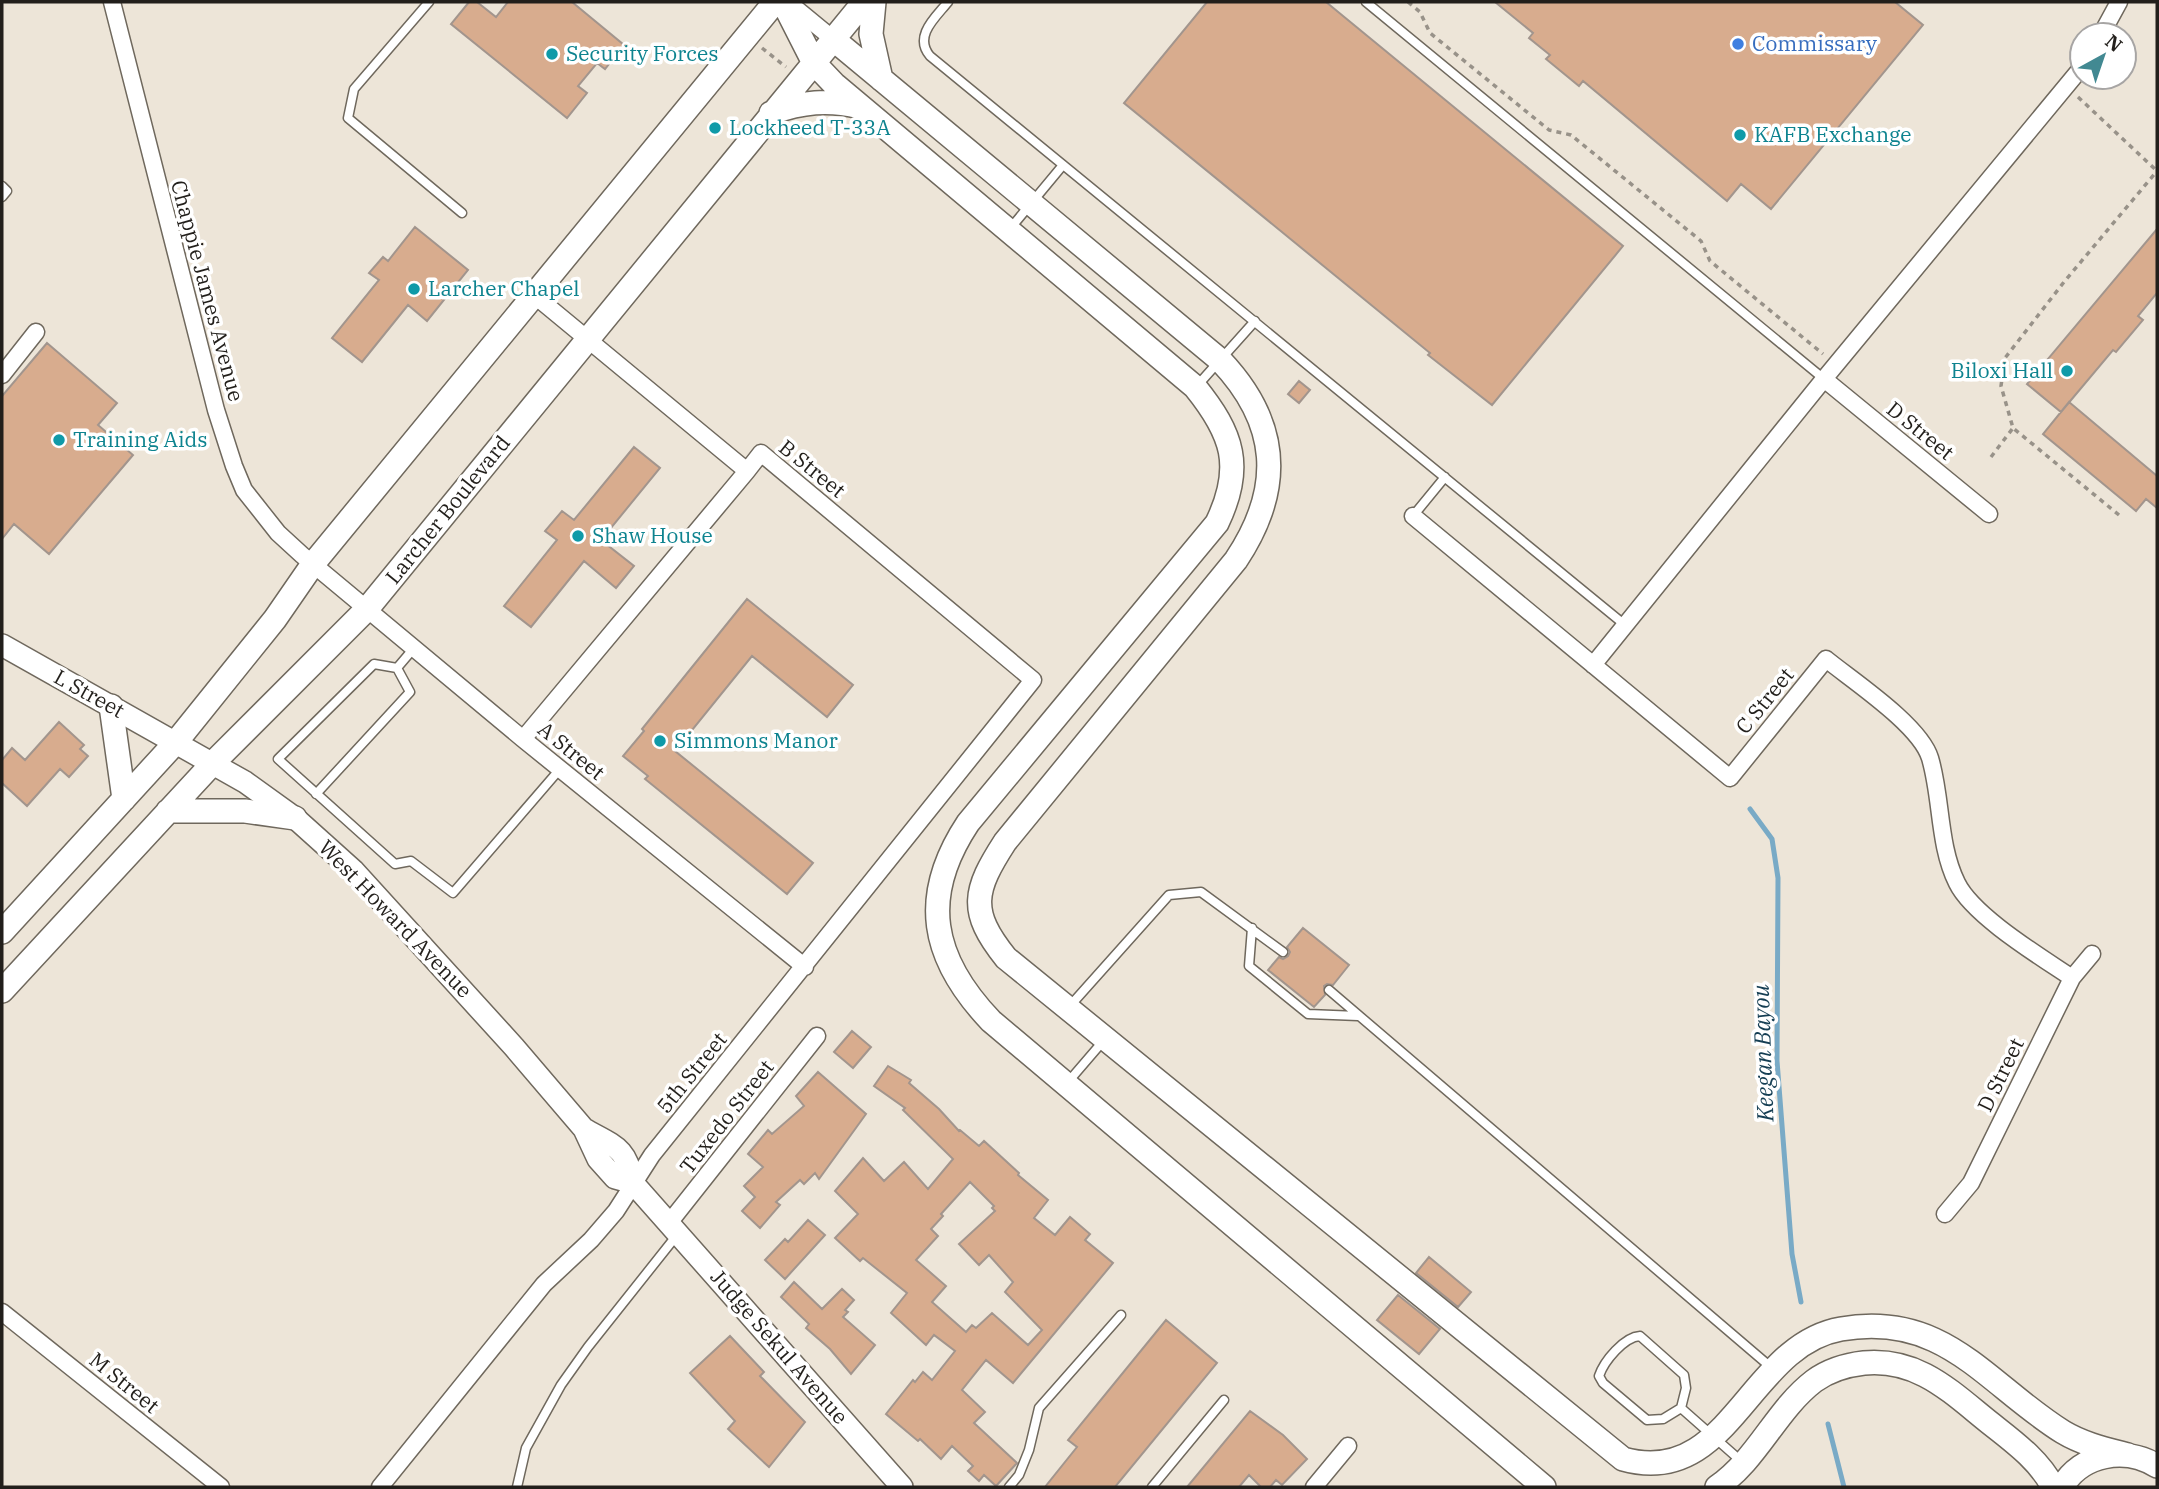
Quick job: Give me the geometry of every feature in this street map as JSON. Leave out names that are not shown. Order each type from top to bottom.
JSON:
[{"type":"main road","points":[[2,932],[176,742],[275,619],[313,564],[775,2]]},
{"type":"main road","points":[[786,2],[814,63],[860,107],[1195,387],[1224,428],[1230,447],[1232,464],[1229,491],[1217,523],[968,823],[955,843],[940,879],[937,903],[944,952],[956,978],[971,1000],[991,1021],[1544,1487]]},
{"type":"main road","name":"Larcher Boulevard","points":[[2,991],[213,763],[367,609],[864,2]]},
{"type":"main road","points":[[874,2],[871,34],[881,79]]},
{"type":"main road","points":[[833,40],[1220,360],[1239,380],[1258,410],[1266,435],[1268,487],[1262,513],[1236,560],[1005,842],[992,862],[978,898],[980,917],[990,939],[1006,958],[1623,1459],[1656,1465],[1678,1462],[1695,1454],[1715,1437],[1773,1369],[1796,1350],[1821,1335],[1839,1329],[1884,1325],[1939,1340],[1961,1353],[2039,1416],[2086,1444],[2146,1458]]},
{"type":"main road","points":[[771,113],[817,102],[860,107]]},
{"type":"main road","points":[[111,706],[124,799]]},
{"type":"main road","points":[[168,811],[246,811],[295,818]]},
{"type":"main road","points":[[53,876],[83,903]]},
{"type":"main road","points":[[1717,1487],[1743,1463],[1797,1396],[1814,1381],[1832,1370],[1852,1364],[1893,1362],[1926,1374],[1961,1399],[2039,1465],[2053,1487]]},
{"type":"main road","points":[[2062,1487],[2074,1472],[2099,1458],[2146,1458]]},
{"type":"street","name":"Chappie James Avenue","points":[[112,2],[216,410],[234,466],[244,490],[278,533],[313,564]]},
{"type":"street","points":[[786,2],[833,40]]},
{"type":"street","points":[[2109,21],[2119,2]]},
{"type":"street","points":[[1593,665],[1824,379],[2067,85]]},
{"type":"street","name":"B Street","points":[[534,295],[747,471],[761,453],[1033,680]]},
{"type":"street","points":[[2,375],[36,332]]},
{"type":"street","name":"D Street","points":[[1824,379],[1989,514]]},
{"type":"street","points":[[523,739],[747,471]]},
{"type":"street","name":"C Street","points":[[1413,516],[1730,778],[1826,659],[1917,735],[1929,755],[1945,848],[1957,885],[1981,912],[2017,941],[2072,978]]},
{"type":"street","name":"A Street","points":[[313,564],[523,739],[805,967]]},
{"type":"street","name":"L Street","points":[[2,645],[176,742]]},
{"type":"street","name":"5th Street","points":[[380,1487],[544,1284],[591,1240],[616,1211],[652,1155],[1033,680]]},
{"type":"street","name":"West Howard Avenue","points":[[176,742],[254,788],[295,818],[354,871],[415,936],[584,1129],[598,1159],[615,1178],[633,1183],[654,1207]]},
{"type":"street","name":"D Street","points":[[1945,1214],[1971,1183],[2072,978],[2092,954]]},
{"type":"street","name":"Tuxedo Street","points":[[674,1228],[817,1036]]},
{"type":"street","name":"Judge Sekul Avenue","points":[[654,1207],[902,1487]]},
{"type":"street","name":"M Street","points":[[2,1312],[220,1487]]},
{"type":"street","points":[[1314,1487],[1348,1446]]},
{"type":"lane","points":[[429,2],[354,89],[348,118],[462,213]]},
{"type":"lane","points":[[948,2],[924,33],[926,51],[1625,625]]},
{"type":"lane","points":[[1366,2],[1824,379]]},
{"type":"lane","points":[[1008,231],[1063,164]]},
{"type":"lane","points":[[2,186],[7,191],[2,197]]},
{"type":"lane","points":[[1195,387],[1255,321]]},
{"type":"lane","points":[[1413,516],[1445,477]]},
{"type":"lane","points":[[397,668],[414,648]]},
{"type":"lane","points":[[316,794],[411,692],[397,668],[374,664],[278,759],[316,794],[395,864],[411,861],[453,893],[560,769]]},
{"type":"lane","points":[[1067,1009],[1170,895],[1201,892],[1283,952]]},
{"type":"lane","points":[[1252,928],[1249,966],[1308,1014],[1359,1016]]},
{"type":"lane","points":[[1329,990],[1773,1369]]},
{"type":"lane","points":[[1066,1084],[1105,1039]]},
{"type":"lane","points":[[517,1487],[526,1448],[561,1385],[674,1228]]},
{"type":"lane","points":[[1009,1487],[1019,1475],[1039,1408],[1121,1315]]},
{"type":"lane","points":[[1640,1336],[1684,1375],[1686,1388],[1681,1408],[1663,1419],[1647,1420],[1603,1383],[1599,1376],[1601,1369],[1632,1337],[1640,1336]]},
{"type":"lane","points":[[1152,1487],[1224,1400]]},
{"type":"lane","points":[[1681,1408],[1743,1463]]},
{"type":"path","points":[[1408,2],[1420,12],[1430,33],[1549,130],[1571,135],[1701,241],[1710,261],[1836,365]]},
{"type":"path","points":[[760,47],[789,69]]},
{"type":"path","points":[[2067,85],[2157,171],[2064,282],[2005,358],[2001,386],[2013,428],[2119,515]]},
{"type":"path","points":[[1991,457],[2013,428]]},
{"type":"building","name":"Security Forces","points":[[469,2],[477,2],[496,17],[508,2],[572,2],[624,45],[605,69],[597,63],[578,86],[587,93],[567,118],[451,24]]},
{"type":"building","points":[[1207,2],[1326,2],[1623,246],[1492,405],[1124,103]]},
{"type":"building","name":"KAFB Exchange","points":[[1495,2],[1895,2],[1923,25],[1771,209],[1741,184],[1727,201],[1583,81],[1579,86],[1546,59],[1550,55],[1529,38],[1533,33]]},
{"type":"building","name":"Larcher Chapel","points":[[415,227],[468,270],[427,321],[408,305],[362,362],[332,338],[379,280],[369,273],[383,257],[388,261]]},
{"type":"building","points":[[2157,229],[2157,293],[2138,316],[2143,320],[2116,352],[2113,350],[2061,412],[2027,384]]},
{"type":"building","name":"Training Aids","points":[[47,343],[117,403],[98,425],[133,455],[49,554],[14,524],[2,539],[2,396]]},
{"type":"building","points":[[1299,381],[1310,390],[1299,403],[1288,394]]},
{"type":"building","points":[[2069,402],[2157,476],[2157,508],[2146,499],[2136,511],[2043,434]]},
{"type":"building","name":"Shaw House","points":[[634,447],[660,468],[601,540],[634,566],[616,588],[584,561],[531,627],[504,606],[557,540],[545,531],[562,511],[574,520]]},
{"type":"building","name":"Simmons Manor","points":[[747,599],[853,685],[827,717],[752,656],[675,751],[813,863],[787,894],[645,779],[648,776],[623,756]]},
{"type":"building","points":[[59,722],[84,745],[80,749],[88,756],[69,777],[60,769],[27,806],[2,783],[2,760],[12,748],[25,760]]},
{"type":"building","points":[[1303,928],[1349,965],[1333,985],[1324,986],[1325,995],[1314,1007],[1268,970],[1279,957],[1283,959],[1288,956],[1290,952],[1287,947]]},
{"type":"building","points":[[852,1031],[871,1047],[853,1068],[834,1052]]},
{"type":"building","points":[[888,1066],[911,1080],[909,1083],[959,1131],[979,1146],[984,1141],[1048,1200],[1034,1218],[1055,1235],[1070,1217],[1090,1234],[1085,1240],[1113,1263],[1013,1383],[986,1360],[962,1390],[985,1412],[974,1423],[1017,1463],[996,1486],[984,1475],[979,1481],[968,1471],[973,1466],[952,1446],[941,1459],[920,1439],[918,1441],[886,1414],[913,1380],[915,1382],[923,1372],[932,1380],[955,1351],[934,1335],[926,1345],[891,1313],[907,1293],[863,1258],[860,1261],[835,1238],[858,1214],[835,1191],[863,1158],[884,1181],[904,1162],[928,1189],[953,1159],[903,1110],[905,1108],[874,1086]],"holes":[[[970,1182],[994,1206],[992,1208],[995,1211],[959,1244],[979,1265],[989,1255],[1013,1282],[1005,1292],[1042,1330],[1028,1345],[992,1313],[976,1328],[972,1325],[966,1332],[932,1302],[946,1286],[916,1260],[938,1236],[931,1229],[943,1216],[941,1214]]]},
{"type":"building","points":[[818,1072],[866,1114],[819,1179],[815,1173],[804,1184],[800,1180],[776,1202],[780,1205],[760,1228],[742,1211],[755,1197],[744,1186],[763,1167],[748,1154],[768,1130],[772,1134],[804,1106],[796,1096]]},
{"type":"building","points":[[808,1220],[825,1235],[785,1279],[765,1260],[785,1239],[788,1242]]},
{"type":"building","points":[[1429,1257],[1471,1292],[1458,1307],[1416,1273]]},
{"type":"building","points":[[794,1282],[822,1309],[842,1289],[854,1300],[845,1310],[848,1312],[843,1317],[875,1345],[851,1374],[830,1349],[806,1328],[809,1324],[781,1297]]},
{"type":"building","points":[[1398,1295],[1440,1329],[1419,1354],[1377,1320]]},
{"type":"building","points":[[1166,1320],[1217,1363],[1115,1487],[1045,1487],[1077,1447],[1068,1440]]},
{"type":"building","points":[[730,1336],[764,1372],[760,1376],[805,1422],[769,1467],[728,1429],[735,1421],[690,1373]]},
{"type":"building","points":[[1250,1411],[1283,1435],[1307,1459],[1282,1485],[1276,1480],[1270,1487],[1261,1487],[1249,1475],[1239,1487],[1187,1487]]},
{"type":"waterway","name":"Keegan Bayou","points":[[1750,809],[1772,839],[1778,878],[1777,1061],[1792,1254],[1801,1302]]},
{"type":"waterway","name":"Keegan Bayou","points":[[1828,1424],[1844,1487]]},
{"type":"place","name":"Commissary","points":[[1738,44]]},
{"type":"place","name":"Security Forces","points":[[552,54]]},
{"type":"place","name":"Lockheed T-33A","points":[[715,128]]},
{"type":"place","name":"KAFB Exchange","points":[[1740,135]]},
{"type":"place","name":"Larcher Chapel","points":[[414,289]]},
{"type":"place","name":"Biloxi Hall","points":[[2067,371]]},
{"type":"place","name":"Training Aids","points":[[59,440]]},
{"type":"place","name":"Shaw House","points":[[578,536]]},
{"type":"place","name":"Simmons Manor","points":[[660,741]]}]
